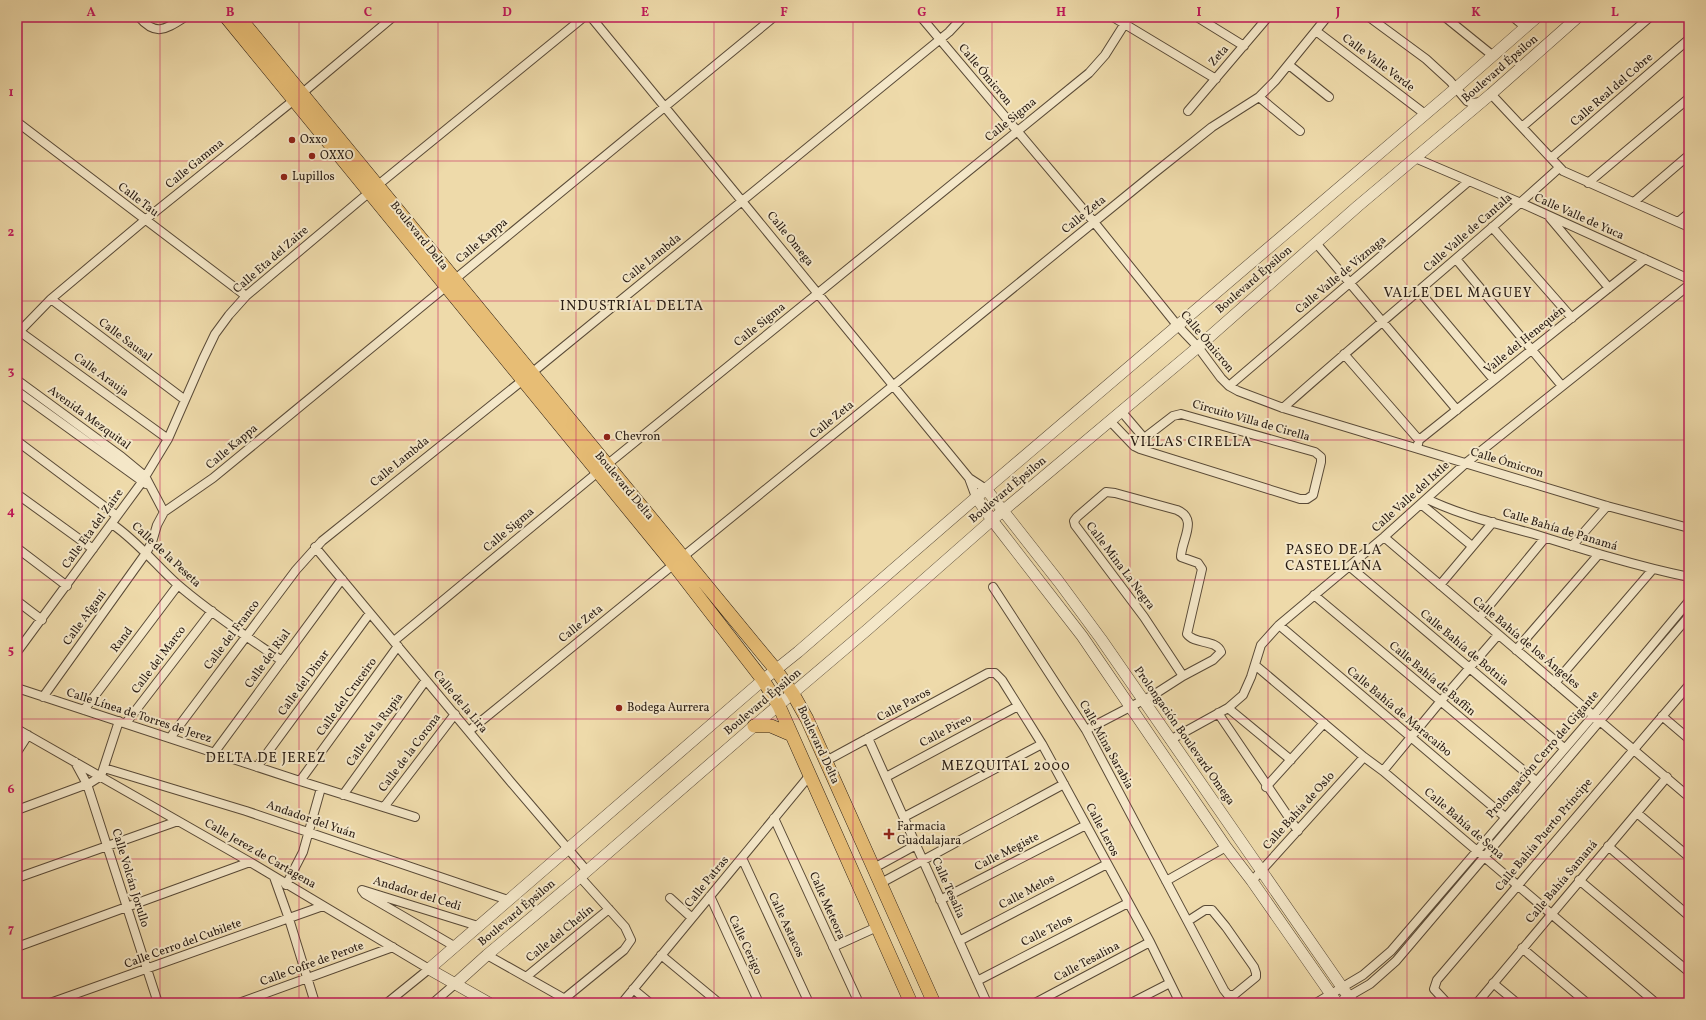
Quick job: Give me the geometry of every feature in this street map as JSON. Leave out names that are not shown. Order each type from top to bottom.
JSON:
[{"type":"main road","name":"Boulevard Delta","points":[[226,17],[298,96]]},
{"type":"main road","name":"Boulevard Delta","points":[[239,17],[298,96],[373,189],[678,561],[776,670],[793,694],[800,705],[826,760],[934,1003]]},
{"type":"main road","name":"Boulevard Delta","points":[[678,561],[763,680],[779,706],[910,1003]]},
{"type":"main road","points":[[754,726],[771,726],[792,735]]},
{"type":"main road","points":[[836,833],[850,850],[863,878],[872,884],[881,883]]},
{"type":"street","points":[[139,17],[146,26],[155,30],[167,28],[185,17]]},
{"type":"street","name":"Calle Gamma","points":[[18,332],[51,299],[145,220],[393,17]]},
{"type":"street","name":"Calle Eta del Zaire","points":[[17,652],[117,516],[146,481],[168,439],[215,334],[229,315],[246,296],[373,189],[584,17]]},
{"type":"street","name":"Calle Omega","points":[[591,17],[969,478],[986,489]]},
{"type":"street","name":"Calle Kappa","points":[[164,512],[184,500],[214,478],[774,17]]},
{"type":"street","name":"Calle Ómicron","points":[[921,17],[1094,222],[1177,325],[1198,347],[1229,386],[1238,391],[1283,408],[1607,506],[1689,528]]},
{"type":"street","name":"Calle Lambda","points":[[315,547],[527,376],[964,17]]},
{"type":"street","points":[[1113,17],[1127,20],[1216,79]]},
{"type":"street","points":[[1197,17],[1244,46]]},
{"type":"street","name":"Zeta","points":[[1188,111],[1268,17]]},
{"type":"street","name":"Calle Zeta","points":[[469,731],[1212,127],[1259,97],[1289,64],[1327,17]]},
{"type":"street","points":[[1369,17],[1426,59],[1456,88],[1467,101],[1472,103],[1481,102]]},
{"type":"street","points":[[1445,17],[1492,55]]},
{"type":"street","points":[[1513,17],[1525,27]]},
{"type":"street","name":"Boulevard Épsilon","points":[[429,969],[763,680],[798,652],[976,497],[1456,88],[1537,17]]},
{"type":"street","name":"Boulevard Épsilon","points":[[455,984],[793,694],[992,520],[1198,347],[1578,17]]},
{"type":"street","points":[[1522,127],[1650,17]]},
{"type":"street","name":"Calle Sigma","points":[[396,644],[603,469],[1098,65],[1127,20]]},
{"type":"street","name":"Calle Valle Verde","points":[[1316,31],[1425,114]]},
{"type":"street","name":"Calle Real del Cobre","points":[[1551,158],[1689,39]]},
{"type":"street","points":[[1289,64],[1329,97]]},
{"type":"street","points":[[1491,94],[1559,168],[1588,183],[1689,227]]},
{"type":"street","points":[[1259,97],[1300,131]]},
{"type":"street","points":[[1588,183],[1689,98]]},
{"type":"street","name":"Calle Tau","points":[[17,122],[246,296]]},
{"type":"street","points":[[1634,202],[1689,155]]},
{"type":"street","name":"Calle Valle de Yuca","points":[[1415,158],[1521,203],[1689,280]]},
{"type":"street","name":"Calle Valle de Cantala","points":[[1283,408],[1521,203],[1559,168]]},
{"type":"street","name":"Calle Valle de Viznaga","points":[[1229,386],[1469,181]]},
{"type":"street","points":[[1678,222],[1689,213]]},
{"type":"street","points":[[1548,216],[1609,288]]},
{"type":"street","points":[[1492,227],[1572,318]]},
{"type":"street","points":[[1316,244],[1457,410]]},
{"type":"street","points":[[1456,259],[1562,386]]},
{"type":"street","name":"Valle del Henequén","points":[[1419,440],[1645,259]]},
{"type":"street","name":"Calle Valle del Ixtle","points":[[1170,740],[1228,708],[1243,695],[1248,686],[1261,645],[1279,626],[1384,537],[1466,463],[1689,285]]},
{"type":"street","points":[[1418,291],[1494,380]]},
{"type":"street","name":"Calle Sausal","points":[[51,299],[185,400]]},
{"type":"street","name":"Calle Arauja","points":[[18,332],[168,439]]},
{"type":"street","points":[[1344,354],[1419,440],[1418,449]]},
{"type":"street","name":"Avenida Mezquital","points":[[17,380],[122,457],[146,481]]},
{"type":"street","name":"Avenida Mezquital","points":[[17,391],[146,481]]},
{"type":"street","points":[[1121,411],[1144,438]]},
{"type":"street","name":"Circuito Villa de Cirella","points":[[1110,420],[1134,446],[1304,500],[1313,495],[1321,462],[1321,457],[1315,452],[1185,414],[1173,416],[1134,446]]},
{"type":"street","points":[[17,441],[117,516]]},
{"type":"street","name":"Calle Omega","points":[[969,478],[976,497]]},
{"type":"street","points":[[146,481],[164,512],[157,525],[152,542],[146,554]]},
{"type":"street","name":"Prolongación Boulevard Omega","points":[[986,489],[1002,512],[1067,592],[1351,1000]]},
{"type":"street","name":"Calle Mina La Negra","points":[[1086,730],[1155,694],[1183,676],[1214,660],[1221,652],[1220,648],[1216,645],[1193,639],[1187,634],[1202,569],[1198,563],[1185,560],[1181,556],[1187,527],[1187,517],[1185,514],[1177,510],[1116,493],[1106,492],[1077,517],[1074,521],[1075,525],[1144,617],[1183,676]]},
{"type":"street","points":[[17,494],[93,549]]},
{"type":"street","points":[[976,497],[992,520],[1078,629],[1226,847],[1252,881],[1334,999],[1316,1003]]},
{"type":"street","points":[[1424,501],[1472,546]]},
{"type":"street","name":"Calle Bahía de Panamá","points":[[1424,501],[1599,554],[1689,577]]},
{"type":"street","points":[[1572,546],[1607,506]]},
{"type":"street","points":[[1440,586],[1493,522]]},
{"type":"street","name":"Calle de la Peseta","points":[[112,524],[130,537],[178,585],[282,661]]},
{"type":"street","name":"Calle Bahía de los Ángeles","points":[[1384,537],[1689,797]]},
{"type":"street","points":[[1479,618],[1545,538]]},
{"type":"street","name":"Calle de la Lira","points":[[315,547],[568,849],[609,909],[625,927],[631,940],[624,950],[562,1001]]},
{"type":"street","name":"Calle del Franco","points":[[170,738],[315,547]]},
{"type":"street","points":[[17,548],[67,586]]},
{"type":"street","name":"Calle Afganí","points":[[43,697],[146,554]]},
{"type":"street","points":[[1516,650],[1599,554]]},
{"type":"street","name":"Calle Bahía de Botnia","points":[[1349,566],[1564,748]]},
{"type":"street","points":[[1555,683],[1653,569]]},
{"type":"street","name":"Calle del Rial","points":[[214,753],[342,578]]},
{"type":"street","name":"Rand","points":[[84,710],[178,585]]},
{"type":"street","name":"Calle Mina Sarabia","points":[[993,588],[1086,730],[1224,990],[1228,995],[1232,995],[1256,977],[1254,967],[1212,910],[1205,910],[1188,921]]},
{"type":"street","name":"Calle Bahía de Baffin","points":[[1314,595],[1536,781]]},
{"type":"street","name":"Prolongación Cerro del Gigante","points":[[1334,999],[1343,988],[1371,969],[1391,950],[1505,816],[1593,716],[1689,601]]},
{"type":"street","points":[[17,602],[42,620]]},
{"type":"street","name":"Calle del Marco","points":[[101,776],[123,722],[212,611]]},
{"type":"street","name":"Calle del Dinar","points":[[257,767],[370,613]]},
{"type":"street","name":"Prolongación Cerro del Gigante","points":[[1334,999],[1351,1000],[1378,978],[1396,960],[1689,616]]},
{"type":"street","name":"Calle Bahía de Maracaibo","points":[[1279,626],[1410,738],[1505,816]]},
{"type":"street","points":[[1383,771],[1468,668],[1498,635]]},
{"type":"street","name":"Calle del Cruceiro","points":[[300,781],[396,644]]},
{"type":"street","name":"Calle Bahía de Sena","points":[[1255,665],[1364,757],[1383,771],[1656,1003]]},
{"type":"street","name":"Calle Leros","points":[[995,673],[1002,680],[1042,744],[1150,942],[1180,1003]]},
{"type":"street","name":"Calle Paros","points":[[826,760],[982,676],[995,673]]},
{"type":"street","name":"Calle de la Rupia","points":[[343,795],[426,680]]},
{"type":"street","name":"Calle Bahía Puerto Príncipe","points":[[1447,1003],[1434,989],[1437,980],[1689,684]]},
{"type":"street","name":"Calle Línea de Torres de Jerez","points":[[17,688],[321,788],[415,816]]},
{"type":"street","name":"Calle Pireo","points":[[886,777],[1018,706]]},
{"type":"street","points":[[1228,708],[1291,760]]},
{"type":"street","points":[[1218,713],[1266,787],[1298,831]]},
{"type":"street","name":"Calle de la Corona","points":[[384,807],[455,714]]},
{"type":"street","points":[[1662,716],[1689,739]]},
{"type":"street","points":[[1266,787],[1324,723]]},
{"type":"street","name":"Calle Jerez de Cartagena","points":[[17,729],[250,862],[286,885],[489,1003]]},
{"type":"street","points":[[17,752],[28,735]]},
{"type":"street","name":"Calle Tesalia","points":[[868,738],[987,1003]]},
{"type":"street","points":[[904,817],[1042,744]]},
{"type":"street","name":"Calle Bahía de Oslo","points":[[1252,881],[1364,757]]},
{"type":"street","name":"Calle Volcán Jorullo","points":[[75,762],[87,784],[158,1003]]},
{"type":"street","name":"Andador del Yuán","points":[[104,768],[209,799],[508,900]]},
{"type":"street","name":"Calle Patras","points":[[622,1003],[810,775]]},
{"type":"street","points":[[17,810],[87,784],[101,776]]},
{"type":"street","name":"Calle Bahía Samaná","points":[[1477,1003],[1579,880],[1667,778]]},
{"type":"street","points":[[881,883],[923,862],[1064,784]]},
{"type":"street","points":[[286,885],[303,852],[321,788]]},
{"type":"street","points":[[1637,813],[1689,856]]},
{"type":"street","name":"Calle Meteora","points":[[774,818],[859,1003]]},
{"type":"street","points":[[17,878],[178,821]]},
{"type":"street","name":"Calle Megiste","points":[[940,900],[1086,825]]},
{"type":"street","points":[[874,868],[916,845]]},
{"type":"street","points":[[1608,846],[1689,916]]},
{"type":"street","points":[[1166,881],[1226,847]]},
{"type":"street","name":"Calle Astacos","points":[[742,858],[809,1003]]},
{"type":"street","points":[[17,947],[250,862]]},
{"type":"street","name":"Calle Melos","points":[[959,941],[1107,864]]},
{"type":"street","points":[[274,877],[289,919],[315,1003]]},
{"type":"street","points":[[1579,880],[1689,972]]},
{"type":"street","name":"Andador del Cedi","points":[[454,946],[365,894],[362,890],[478,926]]},
{"type":"street","name":"Calle Cerigo","points":[[710,896],[759,1003]]},
{"type":"street","points":[[670,898],[692,918]]},
{"type":"street","name":"Calle Telos","points":[[977,981],[1128,903]]},
{"type":"street","name":"Calle Cerro del Cubilete","points":[[50,1003],[323,906]]},
{"type":"street","name":"Calle del Chelín","points":[[526,977],[609,909]]},
{"type":"street","points":[[833,947],[877,927]]},
{"type":"street","name":"Calle Tesalina","points":[[1035,1003],[1150,942]]},
{"type":"street","name":"Calle Cofre de Perote","points":[[239,1003],[393,947]]},
{"type":"street","points":[[1522,948],[1587,1003]]},
{"type":"street","points":[[487,955],[526,977],[562,1001]]},
{"type":"street","points":[[661,955],[719,1003]]},
{"type":"street","points":[[387,1003],[429,969]]},
{"type":"street","points":[[1131,1003],[1170,983]]},
{"type":"street","points":[[1493,983],[1517,1003]]},
{"type":"street","points":[[433,1003],[455,984]]},
{"type":"street","points":[[633,990],[650,1003]]},
{"type":"place","name":"Oxxo","points":[[292,140]]},
{"type":"place","name":"OXXO","points":[[312,156]]},
{"type":"place","name":"Lupillos","points":[[284,177]]},
{"type":"place","name":"Chevron","points":[[607,437]]},
{"type":"place","name":"Bodega Aurrera","points":[[619,708]]},
{"type":"place","name":"Farmacia Guadalajara","points":[[889,834]]},
{"type":"district","name":"VALLE DEL MAGUEY","points":[[1458,293]]},
{"type":"district","name":"INDUSTRIAL DELTA","points":[[632,306]]},
{"type":"district","name":"VILLAS CIRELLA","points":[[1191,442]]},
{"type":"district","name":"PASEO DE LA CASTELLANA","points":[[1334,558]]},
{"type":"district","name":"DELTA DE JEREZ","points":[[266,758]]},
{"type":"district","name":"MEZQUITAL 2000","points":[[1006,766]]}]
